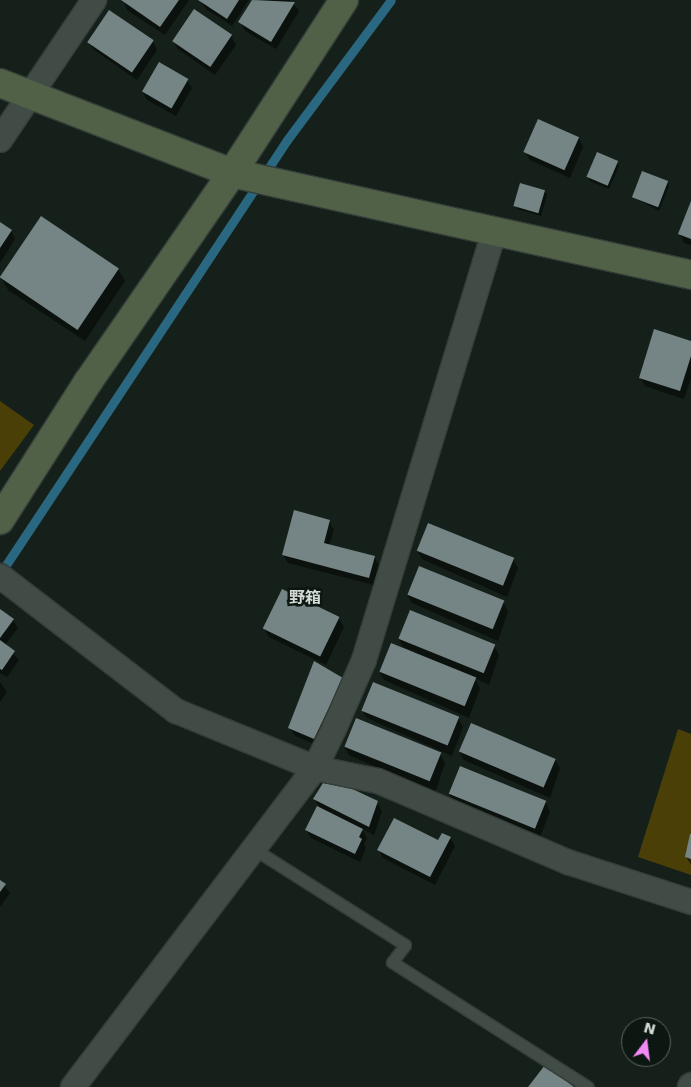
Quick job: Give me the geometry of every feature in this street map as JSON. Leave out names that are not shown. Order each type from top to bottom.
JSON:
[{"type":"street","points":[[0,140],[94,0]]},
{"type":"street","points":[[0,520],[88,382],[232,173],[344,0]]},
{"type":"street","points":[[0,83],[232,173],[691,275]]},
{"type":"street","points":[[73,1087],[314,768],[364,660],[494,231]]},
{"type":"street","points":[[0,576],[176,711],[314,768],[378,781],[568,862],[691,902]]},
{"type":"lane","points":[[254,849],[405,945],[392,962],[588,1087]]},
{"type":"shaded area","points":[[0,401],[34,425],[0,471]]},
{"type":"shaded area","points":[[678,729],[691,734],[691,875],[638,857]]},
{"type":"building","points":[[121,0],[179,0],[160,27]]},
{"type":"building","points":[[198,0],[239,0],[227,19]]},
{"type":"building","points":[[252,0],[295,2],[271,42],[238,22]]},
{"type":"building","points":[[194,9],[232,35],[210,67],[172,41]]},
{"type":"building","points":[[109,10],[154,40],[132,73],[87,42]]},
{"type":"building","points":[[159,62],[188,79],[171,108],[142,91]]},
{"type":"building","points":[[538,119],[579,137],[564,170],[523,152]]},
{"type":"building","points":[[597,152],[618,161],[608,186],[586,177]]},
{"type":"building","points":[[642,171],[668,181],[658,207],[632,197]]},
{"type":"building","points":[[520,183],[545,190],[538,213],[513,206]]},
{"type":"building","points":[[691,201],[691,239],[678,234]]},
{"type":"building","points":[[41,216],[119,269],[78,330],[0,278]]},
{"type":"building","points":[[0,222],[12,230],[0,248]]},
{"type":"building","points":[[654,329],[691,341],[691,356],[680,391],[639,378]]},
{"type":"building","points":[[294,510],[330,520],[324,543],[375,556],[369,578],[282,555]]},
{"type":"building","points":[[428,523],[514,558],[503,586],[417,551]]},
{"type":"building","points":[[419,566],[504,600],[493,629],[407,595]]},
{"type":"building","points":[[282,589],[340,617],[320,657],[263,629]]},
{"type":"building","points":[[0,609],[14,619],[0,638]]},
{"type":"building","points":[[410,610],[495,644],[484,673],[398,639]]},
{"type":"building","points":[[0,640],[15,651],[2,670],[0,669]]},
{"type":"building","points":[[391,643],[476,677],[465,706],[379,672]]},
{"type":"building","points":[[314,661],[343,678],[314,739],[288,728]]},
{"type":"building","points":[[373,682],[459,717],[448,746],[361,711]]},
{"type":"building","points":[[356,718],[441,752],[430,781],[344,747]]},
{"type":"building","points":[[471,723],[556,759],[544,787],[459,752]]},
{"type":"building","points":[[460,766],[546,801],[535,829],[449,794]]},
{"type":"building","points":[[323,783],[346,786],[378,801],[369,827],[313,799]]},
{"type":"building","points":[[317,806],[363,829],[359,837],[362,839],[355,854],[305,830]]},
{"type":"building","points":[[394,818],[438,840],[442,833],[451,837],[430,877],[377,850]]},
{"type":"building","points":[[691,834],[691,859],[685,857]]},
{"type":"building","points":[[0,880],[6,884],[0,892]]},
{"type":"building","points":[[545,1065],[574,1087],[528,1087]]},
{"type":"waterway","points":[[0,574],[287,140],[391,0]]},
{"type":"district","name":"野箱","points":[[305,598]]}]
